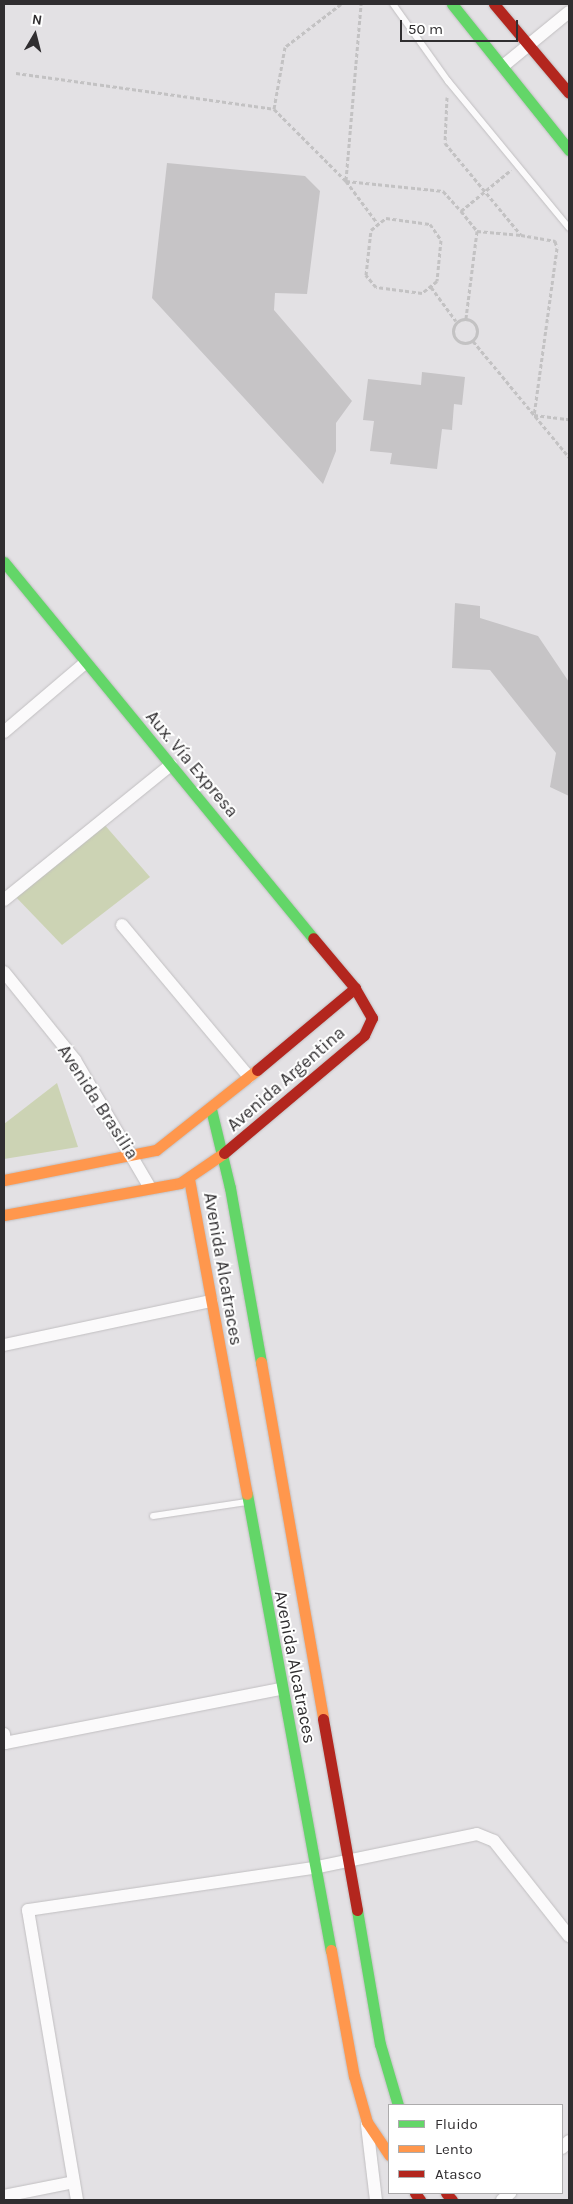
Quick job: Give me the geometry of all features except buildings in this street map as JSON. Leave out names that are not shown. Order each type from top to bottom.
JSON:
[{"type":"main road","points":[[452,4],[569,150]]},
{"type":"main road","points":[[494,4],[569,93]]},
{"type":"main road","name":"Aux. Vía Expresa","points":[[4,562],[355,988]]},
{"type":"main road","name":"Avenida Argentina","points":[[4,1215],[150,1188],[189,1178],[223,1156],[364,1035],[372,1018],[355,988],[192,1128],[156,1150],[133,1154]]},
{"type":"main road","points":[[212,1109],[223,1156],[380,2044],[398,2104]]},
{"type":"main road","points":[[4,1180],[133,1154]]},
{"type":"main road","name":"Avenida Alcatraces","points":[[189,1178],[281,1689],[318,1867],[354,2076],[367,2122],[388,2154]]},
{"type":"street","points":[[503,66],[567,18]]},
{"type":"street","points":[[4,732],[86,663]]},
{"type":"street","points":[[4,900],[170,765]]},
{"type":"street","points":[[122,924],[250,1077]]},
{"type":"street","name":"Avenida Brasilia","points":[[4,972],[75,1060],[133,1154],[150,1188]]},
{"type":"street","points":[[4,1345],[211,1301]]},
{"type":"street","points":[[4,1734],[5,1743],[281,1689]]},
{"type":"street","points":[[77,2200],[28,1910],[318,1867],[477,1834],[487,1836],[569,1936]]},
{"type":"street","points":[[367,2122],[376,2200]]},
{"type":"street","points":[[4,2196],[74,2182]]},
{"type":"lane","points":[[393,4],[448,82],[569,228]]},
{"type":"lane","points":[[153,1516],[247,1502]]},
{"type":"path","points":[[274,109],[285,47],[341,4]]},
{"type":"path","points":[[346,180],[361,4]]},
{"type":"path","points":[[16,73],[274,109],[346,180],[378,224]]},
{"type":"path","points":[[448,82],[445,143],[521,235]]},
{"type":"path","points":[[461,211],[517,166]]},
{"type":"path","points":[[346,180],[443,191],[461,211],[477,231],[466,318]]},
{"type":"path","points":[[386,218],[430,224],[442,240],[437,281],[422,293],[376,287],[366,275],[371,230],[378,224],[386,218]]},
{"type":"path","points":[[477,231],[549,238],[557,248],[534,415]]},
{"type":"path","points":[[431,286],[456,321]]},
{"type":"path","points":[[456,321],[466,318]]},
{"type":"path","points":[[466,318],[476,328],[473,341]]},
{"type":"path","points":[[456,321],[452,331],[457,339],[464,344],[473,341]]},
{"type":"path","points":[[473,341],[569,457]]},
{"type":"path","points":[[534,415],[569,419]]},
{"type":"green space","points":[[103,823],[150,877],[62,945],[13,894]]},
{"type":"green space","points":[[57,1083],[78,1147],[4,1159],[4,1124]]},
{"type":"traffic: fast","points":[[452,4],[569,150]]},
{"type":"traffic: fast","points":[[4,562],[313,938]]},
{"type":"traffic: fast","points":[[211,1109],[230,1188],[261,1362]]},
{"type":"traffic: fast","points":[[247,1494],[331,1950]]},
{"type":"traffic: fast","points":[[357,1910],[380,2044],[398,2104]]},
{"type":"traffic: slow","points":[[4,1180],[156,1150],[257,1070]]},
{"type":"traffic: slow","points":[[4,1215],[180,1183],[224,1153]]},
{"type":"traffic: slow","points":[[189,1179],[247,1494]]},
{"type":"traffic: slow","points":[[261,1362],[323,1719]]},
{"type":"traffic: slow","points":[[331,1950],[354,2076],[367,2122],[388,2154]]},
{"type":"traffic: jam","points":[[494,4],[569,93]]},
{"type":"traffic: jam","points":[[224,1153],[364,1035],[372,1018],[355,988],[313,938]]},
{"type":"traffic: jam","points":[[257,1070],[355,988]]},
{"type":"traffic: jam","points":[[323,1719],[357,1910]]},
{"type":"traffic: jam","points":[[416,2194],[420,2200]]},
{"type":"traffic: jam","points":[[447,2194],[452,2200]]}]
